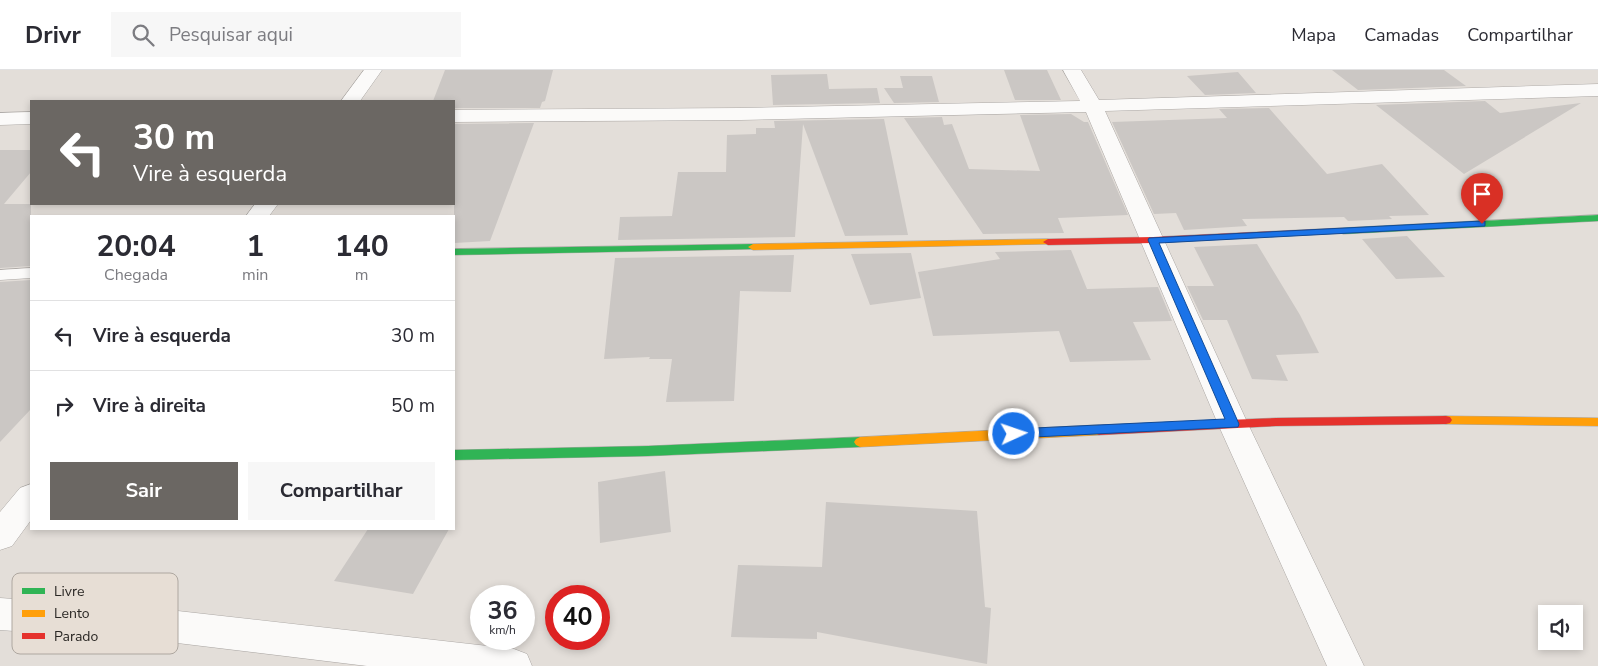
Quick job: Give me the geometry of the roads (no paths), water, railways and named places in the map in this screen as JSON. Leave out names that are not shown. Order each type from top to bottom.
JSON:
[{"type":"street","points":[[351,100],[373,70]]},
{"type":"street","points":[[1072,70],[1094,108],[1233,424],[1346,666]]},
{"type":"street","points":[[455,116],[643,116],[1094,108],[1598,90]]},
{"type":"street","points":[[0,119],[30,118]]},
{"type":"street","points":[[258,215],[266,205]]},
{"type":"street","points":[[455,252],[1152,240],[1598,218]]},
{"type":"street","points":[[455,455],[586,454],[1233,424],[1490,420],[1598,422]]},
{"type":"street","points":[[0,536],[30,498]]},
{"type":"street","points":[[178,627],[514,666]]},
{"type":"lane","points":[[0,275],[30,273]]}]
